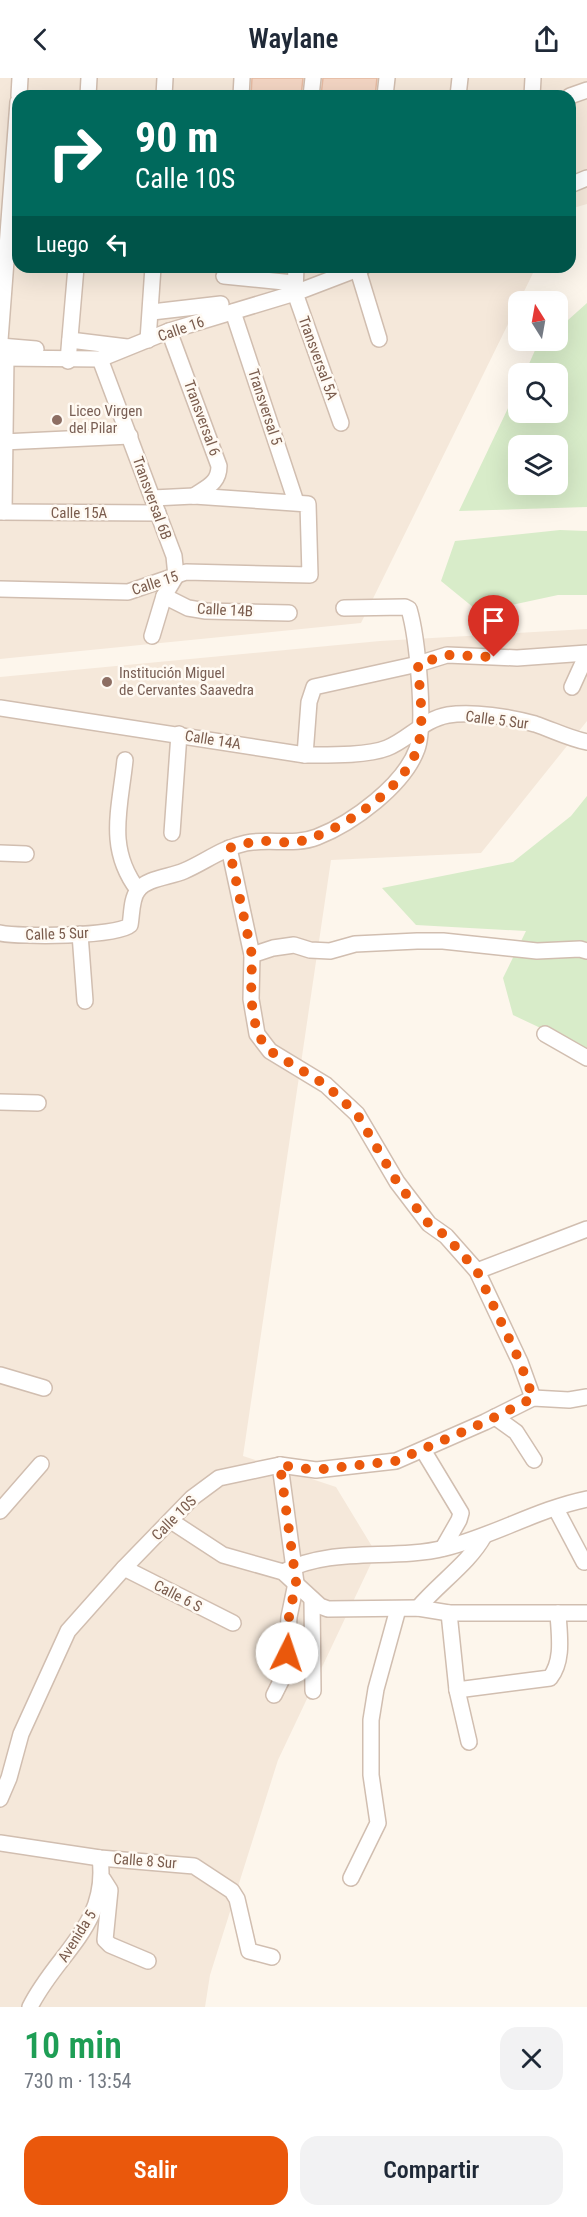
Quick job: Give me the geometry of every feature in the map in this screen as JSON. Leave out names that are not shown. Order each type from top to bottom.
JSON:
[{"type":"street","points":[[0,340],[12,206]]},
{"type":"street","points":[[63,360],[70,340],[75,273]]},
{"type":"street","points":[[148,340],[152,312],[153,273]]},
{"type":"street","points":[[152,312],[225,311],[224,273]]},
{"type":"street","points":[[228,273],[294,288],[295,273]]},
{"type":"street","name":"Calle 16","points":[[2,354],[63,360],[100,359],[225,311],[343,273]]},
{"type":"street","points":[[360,273],[379,339]]},
{"type":"street","name":"Transversal 5A","points":[[294,288],[341,423]]},
{"type":"street","name":"Transversal 5","points":[[225,311],[302,503]]},
{"type":"street","name":"Transversal 6","points":[[169,331],[219,466],[219,475],[215,482],[194,495]]},
{"type":"street","points":[[70,340],[127,347]]},
{"type":"street","points":[[2,354],[2,512]]},
{"type":"street","name":"Transversal 6B","points":[[100,359],[174,556],[176,576]]},
{"type":"street","points":[[3,442],[130,436]]},
{"type":"street","name":"Calle 15A","points":[[2,512],[155,506],[194,495],[302,503]]},
{"type":"street","name":"Calle 15","points":[[0,589],[128,592],[176,576],[196,572],[310,575],[302,503]]},
{"type":"street","points":[[152,636],[164,596],[176,576]]},
{"type":"street","name":"Calle 14B","points":[[164,596],[188,608],[206,611],[289,613]]},
{"type":"street","points":[[125,760],[117,840],[125,873],[138,890],[147,884],[185,871],[229,848],[258,842],[293,843],[316,838],[349,822],[383,794],[410,765],[418,747],[421,727],[418,664],[409,609],[405,607],[344,608]]},
{"type":"street","points":[[305,755],[311,691],[318,685],[418,664],[447,655],[518,658],[587,653],[572,687]]},
{"type":"street","name":"Calle 14A","points":[[0,708],[305,755],[342,755],[384,749],[421,727]]},
{"type":"street","name":"Calle 5 Sur","points":[[421,727],[447,715],[477,714],[533,724],[587,742]]},
{"type":"street","points":[[172,833],[179,734]]},
{"type":"street","points":[[229,848],[252,955],[251,999],[257,1034],[270,1051],[326,1085],[357,1114],[374,1146],[403,1190],[429,1224],[446,1236],[477,1271],[520,1362],[533,1398]]},
{"type":"street","points":[[0,853],[26,854]]},
{"type":"street","name":"Calle 5 Sur","points":[[0,933],[80,934],[127,928],[130,925],[134,899],[138,890]]},
{"type":"street","points":[[80,934],[85,1001]]},
{"type":"street","points":[[252,955],[273,948],[294,945],[310,950],[330,951],[355,944],[417,941],[537,951],[580,949],[587,951]]},
{"type":"street","points":[[545,1034],[587,1058]]},
{"type":"street","points":[[0,1102],[38,1103]]},
{"type":"street","points":[[477,1271],[587,1229]]},
{"type":"street","points":[[0,1375],[44,1388]]},
{"type":"street","name":"Calle 10S","points":[[0,1799],[5,1776],[21,1734],[68,1631],[192,1498],[219,1478],[280,1465],[315,1470],[396,1461],[533,1398],[569,1400],[587,1397]]},
{"type":"street","points":[[495,1417],[516,1432],[534,1460]]},
{"type":"street","points":[[423,1450],[460,1512],[459,1520],[442,1548]]},
{"type":"street","points":[[0,1510],[41,1464]]},
{"type":"street","points":[[280,1465],[288,1569],[296,1582],[320,1606],[328,1609],[418,1608],[449,1613],[587,1612]]},
{"type":"street","points":[[171,1521],[223,1555],[288,1569],[330,1558],[442,1548],[484,1536],[587,1499]]},
{"type":"street","points":[[556,1509],[584,1562]]},
{"type":"street","points":[[418,1608],[437,1586],[466,1560],[484,1536]]},
{"type":"street","name":"Calle 6 S","points":[[124,1569],[233,1623]]},
{"type":"street","points":[[274,1695],[286,1671],[289,1617],[296,1582]]},
{"type":"street","points":[[312,1599],[313,1691]]},
{"type":"street","points":[[351,1878],[378,1822],[370,1775],[371,1720],[376,1689],[398,1608]]},
{"type":"street","points":[[449,1613],[457,1690],[469,1742]]},
{"type":"street","points":[[457,1690],[550,1678],[556,1670],[559,1657],[558,1613]]},
{"type":"street","name":"Calle 8 Sur","points":[[0,1843],[99,1858],[194,1866],[232,1891],[237,1899],[249,1951],[272,1957]]},
{"type":"street","name":"Avenida 5","points":[[30,2007],[37,1993],[69,1953],[94,1911],[103,1879],[99,1858]]},
{"type":"street","points":[[103,1879],[110,1890],[105,1940],[110,1945],[148,1961]]},
{"type":"shaded area","points":[[0,78],[587,78],[587,204],[576,207],[576,90],[12,90],[12,273],[533,273],[524,291],[508,291],[508,324],[361,623],[0,659]]},
{"type":"shaded area","points":[[587,629],[587,721],[481,853],[331,860],[243,1456],[336,1487],[376,1553],[278,1760],[210,1975],[205,2007],[0,2007],[0,677],[380,641]]},
{"type":"green space","points":[[587,303],[587,507],[459,511],[508,408],[508,423],[568,423],[568,363],[529,363],[535,351],[568,351],[568,320]]},
{"type":"green space","points":[[560,530],[587,531],[587,595],[558,595],[479,612],[441,581],[455,541]]},
{"type":"green space","points":[[587,796],[587,1050],[513,1015],[503,978],[526,931],[416,925],[382,888],[513,862],[571,816]]},
{"type":"building","points":[[252,78],[303,78],[302,90],[251,90]]},
{"type":"building","points":[[323,78],[377,78],[376,90],[322,90]]},
{"type":"place","name":"Liceo Virgen del Pilar","points":[[57,420]]},
{"type":"place","name":"Institución Miguel de Cervantes Saavedra","points":[[107,682]]},
{"type":"route","points":[[287,1653],[289,1617],[296,1582],[280,1465],[315,1470],[396,1461],[533,1398],[520,1362],[477,1271],[446,1236],[429,1224],[418,1210],[374,1146],[357,1114],[326,1085],[270,1051],[257,1034],[251,999],[252,955],[229,848],[247,843],[269,841],[293,843],[316,838],[349,822],[383,794],[410,765],[418,747],[421,727],[418,664],[447,655],[494,657]]}]
